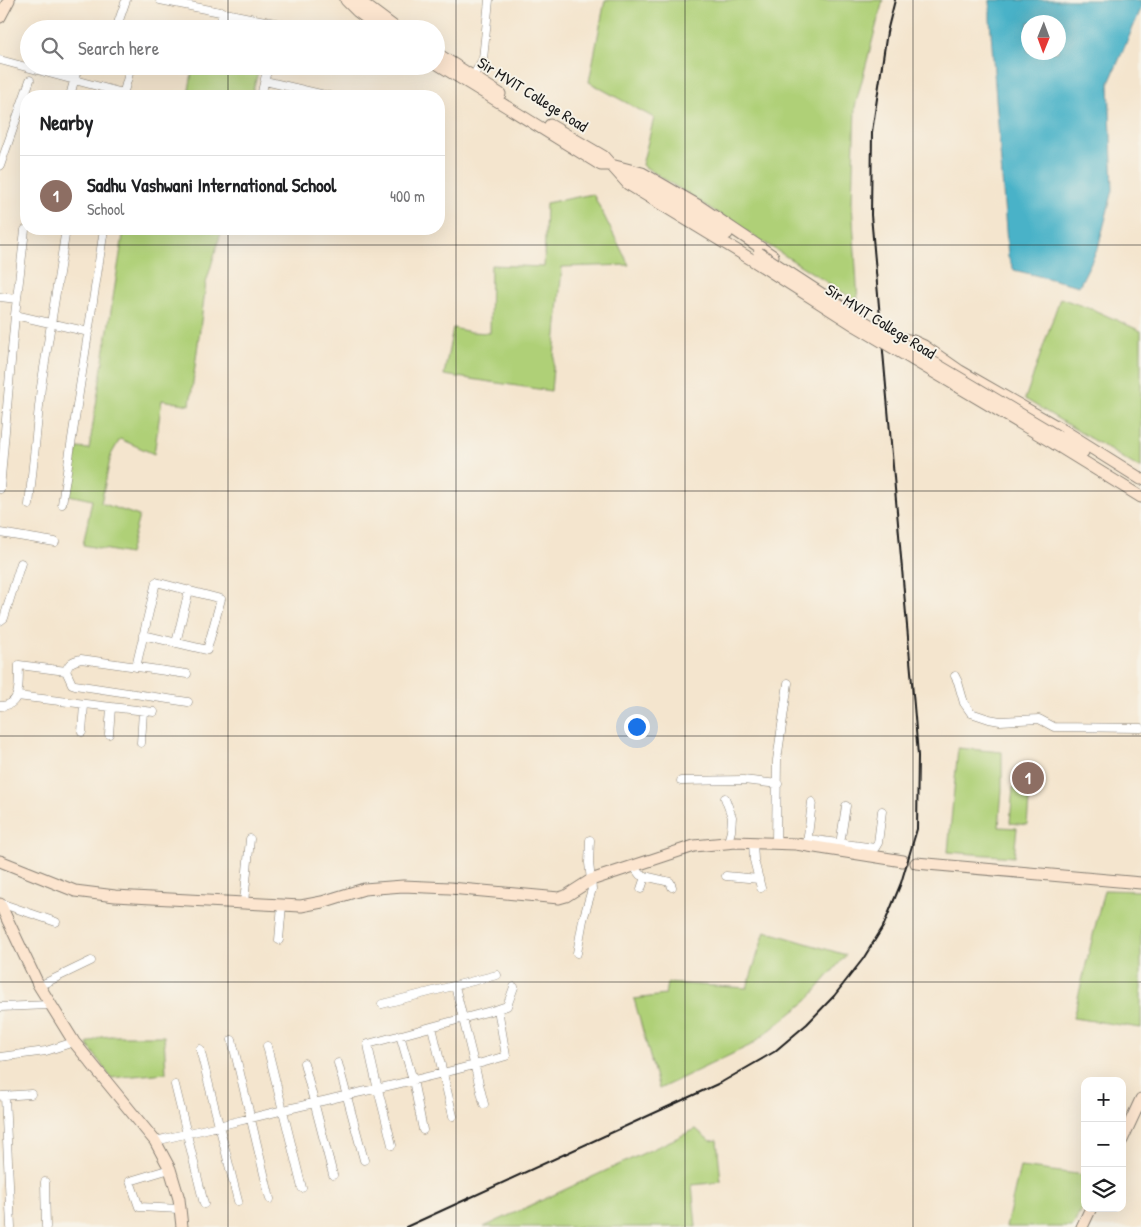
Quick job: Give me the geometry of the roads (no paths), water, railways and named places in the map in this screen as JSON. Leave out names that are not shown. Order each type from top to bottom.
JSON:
[{"type":"main road","points":[[0,17],[9,0]]},
{"type":"main road","points":[[346,0],[370,20]]},
{"type":"main road","points":[[358,0],[374,20]]},
{"type":"main road","name":"Sir MVIT College Road","points":[[445,60],[471,80]]},
{"type":"main road","name":"Sir MVIT College Road","points":[[445,67],[471,80],[603,156],[628,184],[757,257],[856,326],[1141,487]]},
{"type":"main road","name":"Sir MVIT College Road","points":[[611,165],[642,173],[706,211],[889,335],[924,346],[960,371],[1063,430],[1141,479]]},
{"type":"main road","name":"Sir MVIT College Road","points":[[1057,441],[1141,497]]},
{"type":"main road","points":[[0,861],[75,891],[115,896],[301,906],[322,902],[364,889],[403,886],[450,888],[559,898],[566,896],[591,880],[694,846],[728,842],[808,842],[904,861]]},
{"type":"main road","points":[[916,863],[1141,883]]},
{"type":"main road","points":[[0,904],[39,986],[74,1042],[155,1142],[170,1169],[179,1199],[182,1227]]},
{"type":"main road","points":[[1126,1131],[1141,1099]]},
{"type":"main road","points":[[1082,1227],[1089,1212]]},
{"type":"street","points":[[119,20],[126,0]]},
{"type":"street","points":[[160,0],[253,20]]},
{"type":"street","points":[[471,80],[483,59],[488,0]]},
{"type":"street","points":[[221,20],[223,12]]},
{"type":"street","points":[[0,60],[20,65]]},
{"type":"street","points":[[56,75],[109,90]]},
{"type":"street","points":[[72,90],[76,75]]},
{"type":"street","points":[[124,90],[128,75]]},
{"type":"street","points":[[263,90],[266,75]]},
{"type":"street","points":[[27,90],[30,80]]},
{"type":"street","points":[[265,81],[294,90]]},
{"type":"street","points":[[0,166],[20,109]]},
{"type":"street","points":[[0,488],[3,426],[24,235]]},
{"type":"street","points":[[29,505],[41,387],[65,235]]},
{"type":"street","points":[[62,504],[103,235]]},
{"type":"street","points":[[0,297],[17,299]]},
{"type":"street","points":[[16,315],[89,332]]},
{"type":"street","points":[[0,533],[55,542]]},
{"type":"street","points":[[0,621],[4,618],[21,563]]},
{"type":"street","points":[[136,667],[143,635],[156,582],[221,599],[206,650],[143,635]]},
{"type":"street","points":[[176,643],[189,590]]},
{"type":"street","points":[[187,674],[81,659],[73,661],[68,665],[66,671],[72,684],[75,685],[188,702]]},
{"type":"street","points":[[0,706],[8,706],[14,702],[17,696],[19,665],[66,671]]},
{"type":"street","points":[[955,676],[964,703],[971,713],[989,719],[1039,719],[1054,727],[1141,728]]},
{"type":"street","points":[[776,843],[777,760],[788,683]]},
{"type":"street","points":[[17,696],[154,712]]},
{"type":"street","points":[[82,732],[84,705]]},
{"type":"street","points":[[109,734],[112,708]]},
{"type":"street","points":[[140,743],[143,711]]},
{"type":"street","points":[[682,781],[743,780],[778,784]]},
{"type":"street","points":[[725,798],[732,817],[732,831],[728,842]]},
{"type":"street","points":[[812,802],[808,842],[875,848],[878,843],[882,811]]},
{"type":"street","points":[[840,844],[846,806]]},
{"type":"street","points":[[244,903],[250,839]]},
{"type":"street","points":[[577,953],[583,920],[592,889],[589,853],[590,840]]},
{"type":"street","points":[[753,842],[754,860],[762,888]]},
{"type":"street","points":[[634,866],[640,875],[645,878],[670,882],[672,886]]},
{"type":"street","points":[[726,876],[759,879]]},
{"type":"street","points":[[641,889],[645,878]]},
{"type":"street","points":[[0,904],[56,922]]},
{"type":"street","points":[[279,940],[282,906]]},
{"type":"street","points":[[39,986],[91,961]]},
{"type":"street","points":[[382,1004],[497,975]]},
{"type":"street","points":[[455,986],[484,1104]]},
{"type":"street","points":[[392,1145],[368,1044],[508,1006],[514,987]]},
{"type":"street","points":[[0,1008],[50,1005]]},
{"type":"street","points":[[155,1142],[474,1066],[506,1056],[498,1009]]},
{"type":"street","points":[[432,1027],[453,1116]]},
{"type":"street","points":[[400,1035],[413,1080],[423,1130]]},
{"type":"street","points":[[232,1040],[270,1199]]},
{"type":"street","points":[[0,1057],[46,1051],[74,1042]]},
{"type":"street","points":[[267,1046],[302,1188]]},
{"type":"street","points":[[200,1049],[238,1201]]},
{"type":"street","points":[[304,1063],[333,1175]]},
{"type":"street","points":[[338,1063],[364,1160]]},
{"type":"street","points":[[175,1085],[204,1204]]},
{"type":"street","points":[[11,1227],[3,1096],[31,1094]]},
{"type":"street","points":[[170,1169],[130,1181],[140,1207],[180,1209]]},
{"type":"street","points":[[44,1182],[46,1227]]},
{"type":"water","points":[[990,0],[1141,0],[1141,9],[1109,83],[1113,190],[1098,248],[1079,286],[1014,270],[1008,257]]},
{"type":"railway","points":[[406,1227],[722,1082],[774,1052],[807,1024],[834,996],[863,959],[883,927],[901,883],[917,829],[918,756],[871,215],[872,132],[887,32],[895,0]]},
{"type":"place","name":"Sadhu Vashwani International School","points":[[1028,778]]}]
